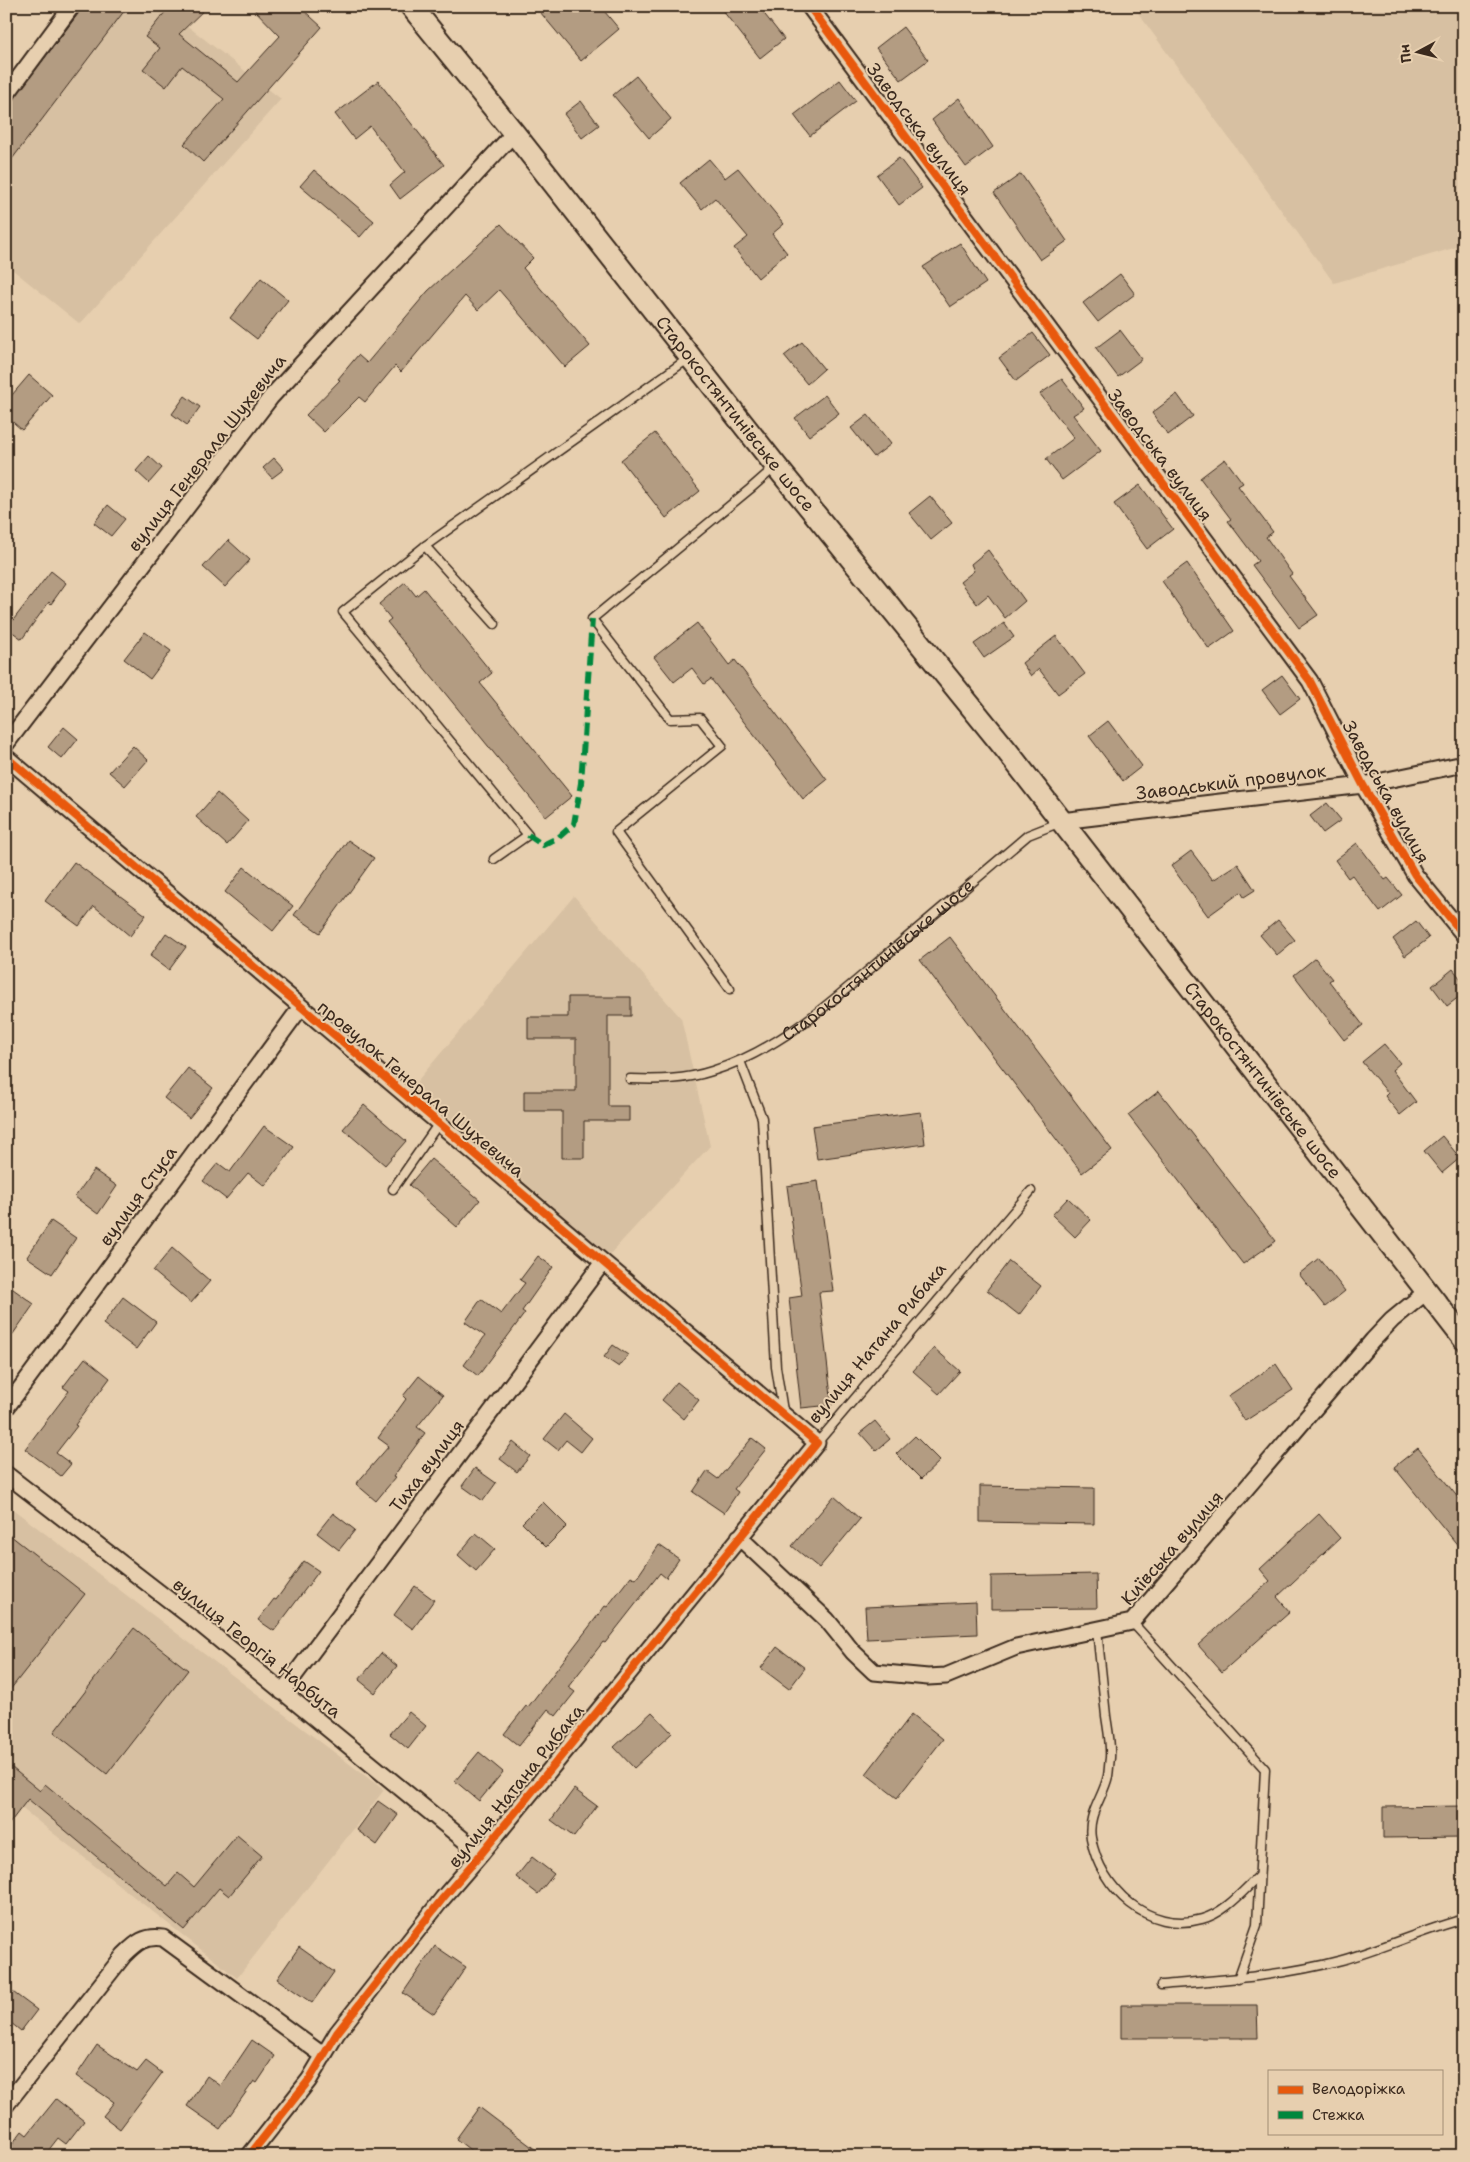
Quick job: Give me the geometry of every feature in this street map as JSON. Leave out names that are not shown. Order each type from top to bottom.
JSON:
[{"type":"main road","name":"Старокостянтинівське шосе","points":[[411,6],[514,133],[776,466],[1007,751],[1464,1339]]},
{"type":"street","points":[[6,95],[72,6]]},
{"type":"street","name":"Заводська вулиця","points":[[809,6],[1310,681],[1363,786],[1415,875],[1464,935]]},
{"type":"street","name":"вулиця Генерала Шухевича","points":[[6,744],[271,397],[514,133]]},
{"type":"street","name":"провулок Генерала Шухевича","points":[[6,758],[817,1443]]},
{"type":"street","name":"Заводський провулок","points":[[1062,821],[1363,786],[1464,764]]},
{"type":"street","name":"вулиця Стуса","points":[[6,1408],[301,1007]]},
{"type":"street","name":"Тиха вулиця","points":[[282,1692],[603,1262]]},
{"type":"street","name":"Київська вулиця","points":[[738,1537],[827,1620],[853,1652],[874,1672],[928,1677],[946,1676],[1016,1647],[1132,1622],[1373,1340],[1392,1320],[1426,1292]]},
{"type":"street","name":"вулиця Натана Рибака","points":[[250,2156],[309,2080],[337,2033],[443,1898],[817,1443]]},
{"type":"street","name":"вулиця Георгія Нарбута","points":[[6,1474],[200,1624],[481,1854]]},
{"type":"street","points":[[6,2105],[124,1955],[138,1942],[152,1936],[163,1938],[324,2056]]},
{"type":"lane","points":[[494,859],[528,835],[343,612],[424,546],[690,357]]},
{"type":"lane","points":[[730,989],[616,832],[722,746],[700,718],[670,719],[592,619],[776,466]]},
{"type":"lane","points":[[424,546],[495,624]]},
{"type":"lane","name":"Старокостянтинівське шосе","points":[[630,1079],[667,1080],[689,1077],[740,1061],[772,1044],[808,1020],[1028,835],[1062,821]]},
{"type":"lane","points":[[740,1061],[762,1118],[776,1368],[783,1414]]},
{"type":"lane","points":[[393,1189],[439,1123]]},
{"type":"lane","name":"вулиця Натана Рибака","points":[[817,1443],[1032,1191]]},
{"type":"lane","points":[[1132,1622],[1265,1769],[1257,1925],[1238,1979]]},
{"type":"lane","points":[[1097,1630],[1110,1754],[1108,1778],[1092,1813],[1091,1837],[1102,1869],[1118,1893],[1140,1912],[1163,1921],[1184,1923],[1204,1919],[1226,1907],[1259,1876]]},
{"type":"lane","points":[[1161,1985],[1238,1979],[1306,1969],[1344,1960],[1424,1931],[1464,1919]]},
{"type":"shaded area","points":[[80,6],[162,6],[281,99],[80,324],[8,266],[6,268],[6,108]]},
{"type":"shaded area","points":[[1133,6],[1464,6],[1464,245],[1334,283]]},
{"type":"shaded area","points":[[574,896],[681,1018],[710,1146],[609,1255],[413,1086]]},
{"type":"shaded area","points":[[6,1504],[384,1790],[237,1978],[6,1796]]},
{"type":"building","points":[[84,6],[128,6],[6,167],[6,109]]},
{"type":"building","points":[[170,6],[208,6],[179,34],[238,82],[280,36],[251,6],[299,6],[322,27],[203,162],[184,144],[224,99],[182,66],[166,87],[143,69],[160,48],[145,37]]},
{"type":"building","points":[[535,6],[588,6],[593,12],[600,6],[619,29],[581,61]]},
{"type":"building","points":[[719,6],[758,6],[784,39],[760,58]]},
{"type":"building","points":[[903,27],[928,60],[901,80],[876,48]]},
{"type":"building","points":[[636,76],[671,119],[649,138],[613,95]]},
{"type":"building","points":[[840,80],[856,101],[810,136],[794,115]]},
{"type":"building","points":[[378,81],[444,165],[400,199],[390,185],[405,172],[370,126],[354,139],[335,114]]},
{"type":"building","points":[[959,98],[993,147],[966,167],[932,120]]},
{"type":"building","points":[[581,101],[599,125],[582,138],[564,114]]},
{"type":"building","points":[[899,158],[922,188],[899,205],[877,175]]},
{"type":"building","points":[[709,159],[725,178],[738,168],[784,224],[772,234],[787,253],[758,278],[734,248],[748,237],[715,198],[702,209],[680,183]]},
{"type":"building","points":[[314,170],[374,221],[360,237],[300,186]]},
{"type":"building","points":[[1021,174],[1067,241],[1040,260],[994,193]]},
{"type":"building","points":[[501,224],[533,258],[523,268],[590,346],[565,367],[499,290],[478,310],[465,296],[401,372],[395,366],[365,402],[359,397],[324,432],[306,415],[340,380],[338,379],[358,355],[367,363],[428,291]]},
{"type":"building","points":[[960,243],[986,283],[950,307],[923,267]]},
{"type":"building","points":[[1120,274],[1135,294],[1098,322],[1083,303]]},
{"type":"building","points":[[261,278],[288,300],[257,339],[230,318]]},
{"type":"building","points":[[1120,330],[1142,359],[1118,377],[1096,348]]},
{"type":"building","points":[[1033,333],[1050,355],[1016,381],[999,358]]},
{"type":"building","points":[[802,342],[824,369],[807,384],[784,356]]},
{"type":"building","points":[[29,375],[52,395],[22,430],[6,416],[6,402]]},
{"type":"building","points":[[1062,379],[1084,408],[1073,415],[1101,451],[1062,480],[1046,459],[1074,438],[1040,394]]},
{"type":"building","points":[[1177,394],[1193,416],[1168,435],[1152,413]]},
{"type":"building","points":[[825,395],[839,413],[809,436],[795,418]]},
{"type":"building","points":[[185,396],[200,407],[187,425],[172,414]]},
{"type":"building","points":[[868,415],[891,444],[874,457],[851,428]]},
{"type":"building","points":[[655,433],[700,491],[666,518],[621,460]]},
{"type":"building","points":[[149,456],[162,468],[149,483],[136,471]]},
{"type":"building","points":[[274,458],[284,469],[272,478],[263,468]]},
{"type":"building","points":[[1225,459],[1243,483],[1238,486],[1273,532],[1266,537],[1292,574],[1289,576],[1318,615],[1299,628],[1252,565],[1258,561],[1228,521],[1231,519],[1200,478]]},
{"type":"building","points":[[1140,485],[1173,529],[1147,549],[1114,504]]},
{"type":"building","points":[[930,496],[952,523],[931,540],[909,513]]},
{"type":"building","points":[[108,505],[125,519],[111,536],[94,523]]},
{"type":"building","points":[[228,540],[250,560],[225,587],[203,567]]},
{"type":"building","points":[[988,550],[1025,601],[1005,618],[988,595],[977,604],[960,582],[974,571],[971,564]]},
{"type":"building","points":[[1187,563],[1234,631],[1209,649],[1162,581]]},
{"type":"building","points":[[51,571],[66,583],[51,604],[49,602],[22,639],[7,628]]},
{"type":"building","points":[[405,582],[416,596],[424,589],[492,673],[480,683],[572,796],[546,817],[387,622],[391,619],[379,604]]},
{"type":"building","points":[[697,623],[729,665],[735,660],[827,780],[803,799],[711,679],[704,684],[692,668],[674,682],[654,657]]},
{"type":"building","points":[[1004,623],[1014,637],[984,658],[974,644]]},
{"type":"building","points":[[145,632],[171,651],[150,679],[124,659]]},
{"type":"building","points":[[1056,636],[1085,674],[1058,694],[1039,669],[1031,676],[1022,663]]},
{"type":"building","points":[[1282,675],[1300,699],[1280,714],[1262,690]]},
{"type":"building","points":[[1108,721],[1142,766],[1123,781],[1089,736]]},
{"type":"building","points":[[64,727],[78,739],[62,759],[48,747]]},
{"type":"building","points":[[133,746],[148,760],[125,786],[109,772]]},
{"type":"building","points":[[217,793],[248,821],[227,845],[196,817]]},
{"type":"building","points":[[1327,803],[1341,820],[1323,833],[1310,816]]},
{"type":"building","points":[[348,840],[374,858],[320,933],[294,915]]},
{"type":"building","points":[[1357,843],[1385,880],[1388,878],[1402,895],[1380,912],[1352,875],[1348,878],[1335,860]]},
{"type":"building","points":[[1191,851],[1213,880],[1238,864],[1255,890],[1244,897],[1241,892],[1208,916],[1171,866]]},
{"type":"building","points":[[74,862],[146,915],[130,936],[94,906],[79,926],[45,901]]},
{"type":"building","points":[[244,867],[293,906],[273,931],[225,892]]},
{"type":"building","points":[[1278,920],[1295,940],[1277,955],[1260,935]]},
{"type":"building","points":[[1416,921],[1429,938],[1405,956],[1393,939]]},
{"type":"building","points":[[166,933],[186,947],[169,970],[150,956]]},
{"type":"building","points":[[950,937],[1112,1150],[1082,1173],[920,960]]},
{"type":"building","points":[[1315,958],[1332,979],[1329,981],[1363,1025],[1344,1040],[1294,975]]},
{"type":"building","points":[[1453,969],[1464,983],[1464,993],[1447,1006],[1432,986]]},
{"type":"building","points":[[568,997],[631,997],[631,1016],[608,1016],[608,1106],[629,1106],[629,1121],[584,1121],[584,1158],[562,1158],[562,1111],[524,1111],[524,1091],[576,1091],[576,1039],[528,1039],[528,1017],[568,1017]]},
{"type":"building","points":[[1384,1044],[1400,1063],[1392,1070],[1416,1102],[1400,1115],[1385,1096],[1388,1093],[1362,1062]]},
{"type":"building","points":[[188,1068],[213,1088],[189,1118],[164,1098]]},
{"type":"building","points":[[1159,1091],[1276,1241],[1243,1264],[1128,1115]]},
{"type":"building","points":[[364,1105],[406,1141],[385,1165],[343,1129]]},
{"type":"building","points":[[921,1112],[925,1144],[817,1159],[812,1126]]},
{"type":"building","points":[[264,1126],[294,1147],[265,1186],[248,1173],[226,1199],[203,1181],[218,1163],[230,1172]]},
{"type":"building","points":[[1442,1136],[1460,1158],[1442,1173],[1424,1151]]},
{"type":"building","points":[[431,1159],[480,1200],[457,1227],[409,1185]]},
{"type":"building","points":[[94,1170],[117,1186],[98,1214],[75,1197]]},
{"type":"building","points":[[818,1181],[833,1291],[819,1292],[832,1405],[801,1408],[789,1298],[802,1296],[787,1186]]},
{"type":"building","points":[[1068,1198],[1091,1220],[1075,1237],[1052,1215]]},
{"type":"building","points":[[51,1221],[76,1238],[52,1274],[27,1257]]},
{"type":"building","points":[[172,1248],[210,1281],[191,1303],[153,1271]]},
{"type":"building","points":[[538,1256],[553,1267],[522,1311],[525,1313],[478,1376],[464,1365],[485,1336],[465,1322],[481,1299],[501,1314],[525,1283],[520,1280]]},
{"type":"building","points":[[1319,1258],[1345,1291],[1325,1307],[1299,1274]]},
{"type":"building","points":[[1009,1261],[1041,1286],[1019,1315],[987,1290]]},
{"type":"building","points":[[6,1284],[34,1304],[6,1344]]},
{"type":"building","points":[[123,1297],[156,1322],[136,1349],[103,1324]]},
{"type":"building","points":[[613,1345],[628,1355],[619,1367],[604,1357]]},
{"type":"building","points":[[934,1348],[960,1371],[939,1394],[913,1371]]},
{"type":"building","points":[[85,1358],[110,1378],[56,1453],[71,1464],[61,1476],[25,1449],[69,1391],[63,1387]]},
{"type":"building","points":[[1276,1364],[1293,1390],[1245,1421],[1228,1396]]},
{"type":"building","points":[[419,1376],[443,1395],[417,1427],[425,1433],[393,1477],[395,1478],[376,1501],[356,1484],[389,1446],[378,1438],[406,1399],[403,1396]]},
{"type":"building","points":[[677,1382],[699,1400],[684,1419],[662,1400]]},
{"type":"building","points":[[564,1414],[592,1438],[581,1452],[566,1440],[558,1450],[544,1439]]},
{"type":"building","points":[[875,1421],[890,1439],[876,1451],[860,1433]]},
{"type":"building","points":[[915,1436],[940,1461],[921,1479],[896,1454]]},
{"type":"building","points":[[752,1438],[766,1449],[734,1489],[738,1492],[724,1513],[693,1492],[707,1471],[718,1479]]},
{"type":"building","points":[[513,1442],[530,1456],[517,1472],[500,1459]]},
{"type":"building","points":[[1418,1448],[1464,1505],[1464,1553],[1394,1467]]},
{"type":"building","points":[[475,1468],[496,1483],[483,1501],[462,1486]]},
{"type":"building","points":[[980,1486],[1094,1488],[1094,1524],[980,1522]]},
{"type":"building","points":[[834,1496],[860,1519],[819,1568],[792,1546]]},
{"type":"building","points":[[543,1502],[567,1526],[546,1547],[522,1523]]},
{"type":"building","points":[[333,1513],[355,1530],[339,1550],[317,1533]]},
{"type":"building","points":[[1319,1514],[1340,1538],[1277,1597],[1290,1612],[1222,1672],[1198,1645],[1270,1581],[1260,1569]]},
{"type":"building","points":[[6,1532],[85,1594],[6,1695]]},
{"type":"building","points":[[476,1533],[495,1549],[476,1571],[458,1555]]},
{"type":"building","points":[[659,1545],[679,1559],[666,1578],[660,1573],[605,1643],[603,1642],[568,1687],[575,1692],[556,1716],[548,1709],[519,1746],[504,1734],[526,1706],[528,1707],[605,1606],[607,1607],[631,1576],[636,1579]]},
{"type":"building","points":[[304,1561],[319,1571],[274,1631],[258,1620],[274,1599],[276,1600]]},
{"type":"building","points":[[1096,1574],[1097,1608],[991,1609],[991,1576]]},
{"type":"building","points":[[415,1586],[434,1600],[413,1629],[394,1615]]},
{"type":"building","points":[[976,1602],[977,1634],[867,1639],[865,1607]]},
{"type":"building","points":[[134,1628],[188,1670],[107,1774],[54,1732]]},
{"type":"building","points":[[777,1647],[805,1668],[789,1689],[761,1668]]},
{"type":"building","points":[[381,1653],[397,1666],[375,1693],[359,1680]]},
{"type":"building","points":[[409,1712],[426,1726],[408,1749],[390,1734]]},
{"type":"building","points":[[652,1712],[672,1733],[634,1768],[614,1747]]},
{"type":"building","points":[[912,1714],[943,1739],[897,1798],[866,1774]]},
{"type":"building","points":[[479,1752],[503,1772],[479,1801],[455,1781]]},
{"type":"building","points":[[6,1763],[40,1791],[45,1784],[167,1886],[178,1873],[194,1887],[237,1835],[262,1856],[229,1896],[219,1888],[184,1930],[28,1799],[6,1828]]},
{"type":"building","points":[[574,1789],[597,1806],[574,1837],[551,1820]]},
{"type":"building","points":[[378,1801],[398,1815],[377,1845],[357,1830]]},
{"type":"building","points":[[1464,1806],[1464,1837],[1383,1838],[1383,1807]]},
{"type":"building","points":[[532,1857],[554,1874],[538,1894],[516,1877]]},
{"type":"building","points":[[435,1946],[466,1967],[434,2014],[403,1993]]},
{"type":"building","points":[[299,1947],[334,1972],[312,2003],[277,1979]]},
{"type":"building","points":[[6,1987],[37,2010],[21,2031],[6,2019]]},
{"type":"building","points":[[1121,2005],[1257,2005],[1258,2038],[1121,2038]]},
{"type":"building","points":[[252,2040],[275,2056],[257,2083],[254,2081],[220,2129],[187,2106],[207,2076],[221,2086]]},
{"type":"building","points":[[97,2045],[137,2072],[146,2061],[162,2073],[120,2129],[103,2116],[114,2102],[76,2076]]},
{"type":"building","points":[[56,2099],[84,2121],[66,2144],[58,2138],[44,2156],[6,2156],[6,2152],[22,2131],[27,2135]]},
{"type":"building","points":[[479,2107],[544,2156],[478,2156],[456,2139]]},
{"type":"marked path","points":[[528,835],[543,845],[559,837],[574,824],[581,783],[592,619]]},
{"type":"cycle path","points":[[809,6],[1310,681],[1363,785],[1415,875],[1464,935]]},
{"type":"cycle path","points":[[6,757],[817,1443],[443,1898],[337,2033],[309,2080],[249,2156]]}]
